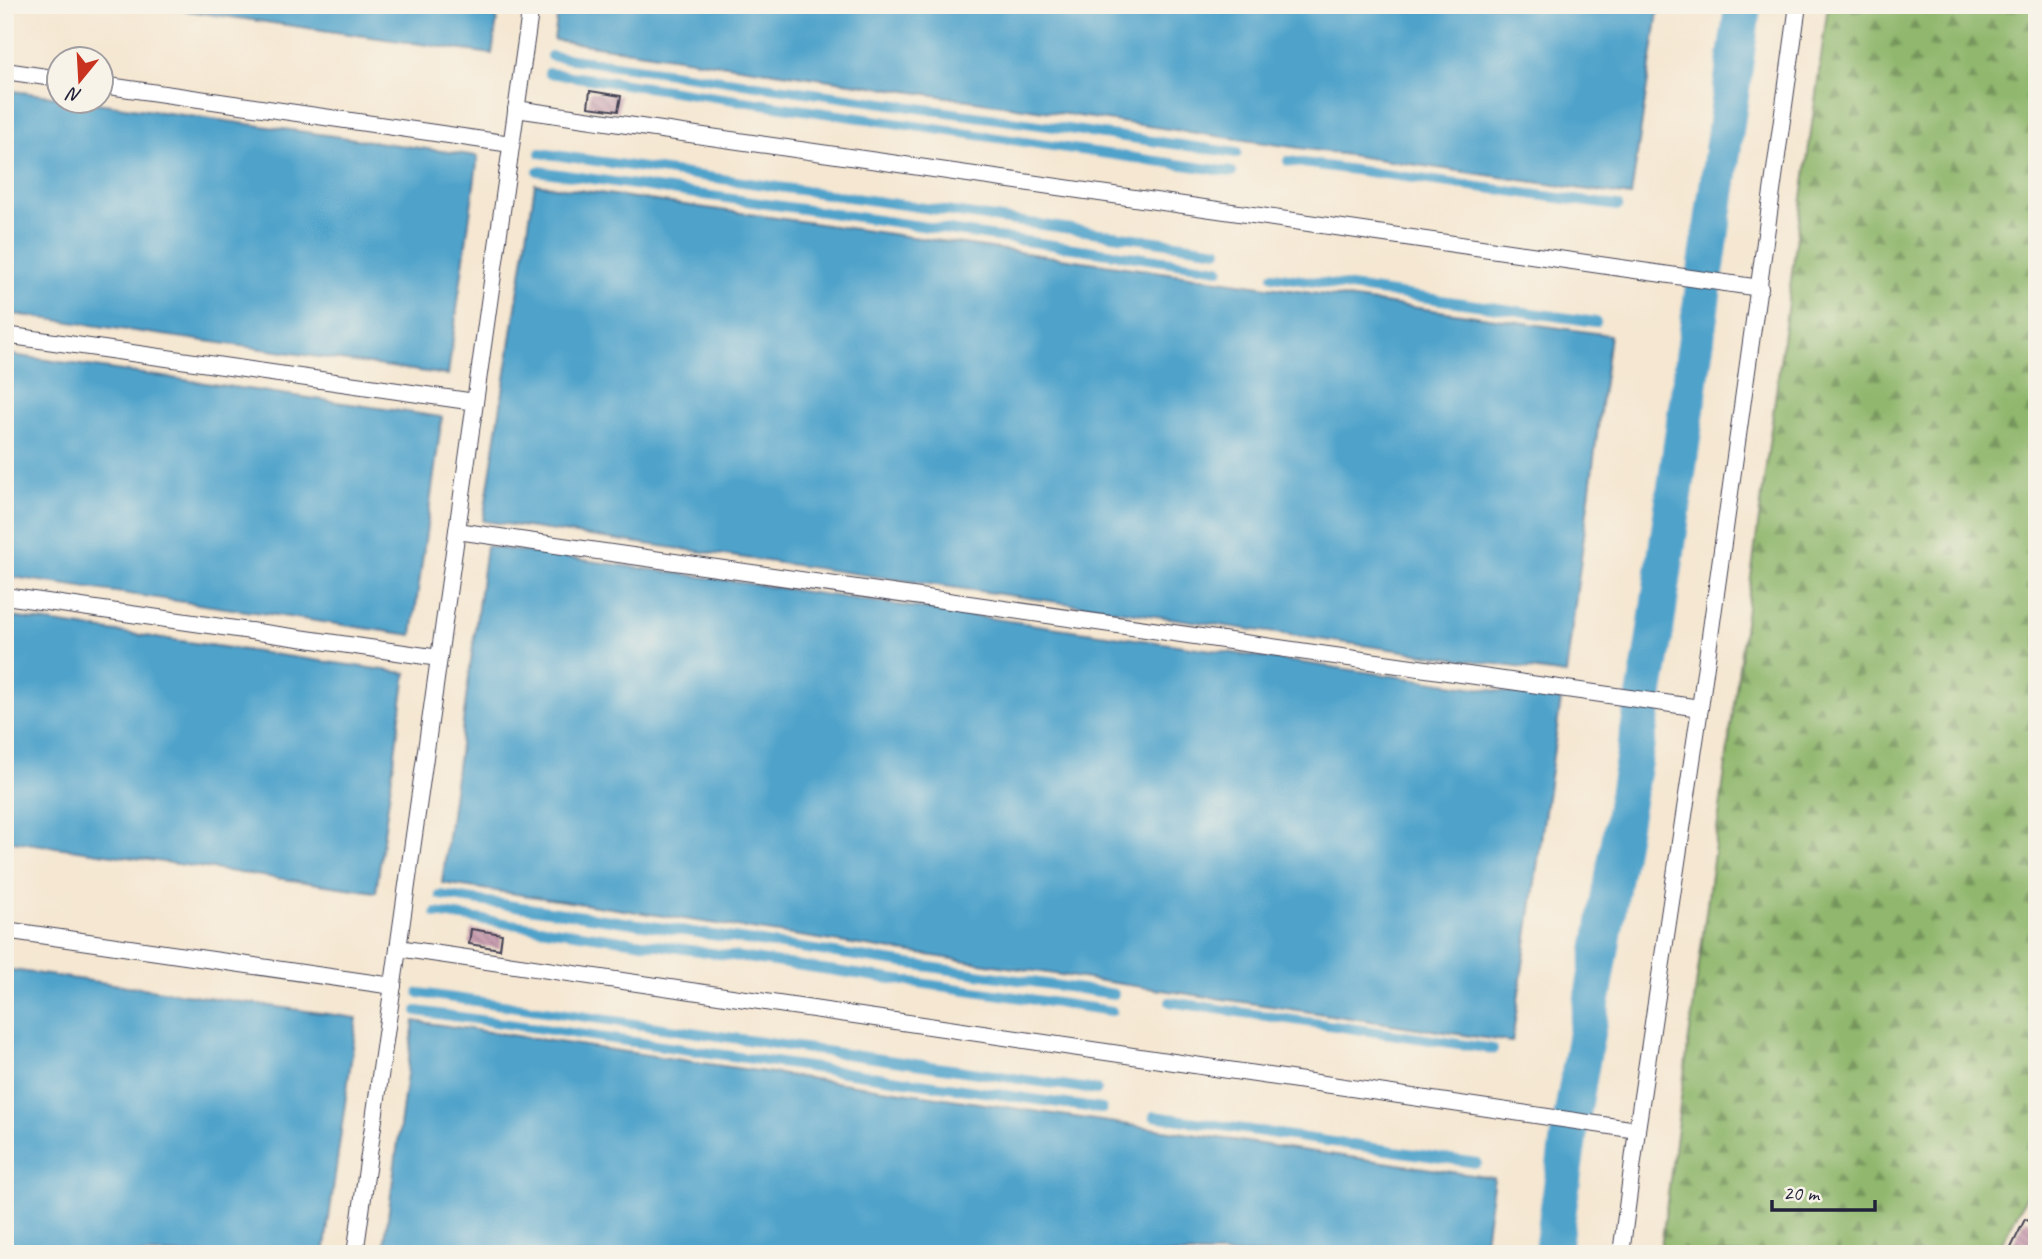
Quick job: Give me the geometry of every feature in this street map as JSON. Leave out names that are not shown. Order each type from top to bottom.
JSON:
[{"type":"lane","points":[[355,1254],[531,5]]},
{"type":"lane","points":[[1621,1254],[1798,5]]},
{"type":"lane","points":[[5,71],[46,77]]},
{"type":"lane","points":[[116,87],[512,144]]},
{"type":"lane","points":[[516,109],[1760,288]]},
{"type":"lane","points":[[5,335],[475,402]]},
{"type":"lane","points":[[457,531],[1700,708]]},
{"type":"lane","points":[[5,596],[439,658]]},
{"type":"lane","points":[[5,930],[393,986]]},
{"type":"lane","points":[[398,948],[1637,1130]]},
{"type":"green space","points":[[1828,5],[2037,5],[2037,1176],[1996,1254],[1660,1254]]},
{"type":"water","points":[[145,5],[499,5],[492,54]]},
{"type":"water","points":[[559,5],[1659,5],[1631,196],[554,40]]},
{"type":"water","points":[[5,90],[46,95],[46,116],[116,116],[116,106],[478,156],[448,375],[5,313]]},
{"type":"water","points":[[535,184],[1610,335],[1566,674],[483,521]]},
{"type":"water","points":[[5,354],[442,417],[412,635],[5,576]]},
{"type":"water","points":[[486,546],[1561,700],[1512,1042],[442,883]]},
{"type":"water","points":[[5,616],[406,673],[376,892],[5,840]]},
{"type":"water","points":[[5,969],[357,1018],[324,1254],[5,1254]]},
{"type":"water","points":[[414,1021],[1494,1178],[1483,1254],[383,1254]]},
{"type":"building","points":[[590,91],[621,96],[618,111],[588,107]]},
{"type":"building","points":[[471,929],[502,934],[500,949],[469,944]]},
{"type":"building","points":[[2025,1219],[2037,1225],[2037,1254],[2008,1254]]},
{"type":"waterway","points":[[1552,1254],[1569,1134],[1653,648],[1743,5]]},
{"type":"waterway","points":[[551,56],[1237,153]]},
{"type":"waterway","points":[[549,73],[1232,172]]},
{"type":"waterway","points":[[540,153],[1218,250]]},
{"type":"waterway","points":[[1288,161],[1618,206]]},
{"type":"waterway","points":[[538,171],[1219,269]]},
{"type":"waterway","points":[[1273,276],[1596,322]]},
{"type":"waterway","points":[[440,895],[1114,994]]},
{"type":"waterway","points":[[436,913],[1112,1011]]},
{"type":"waterway","points":[[419,993],[1097,1090]]},
{"type":"waterway","points":[[1170,1002],[1493,1049]]},
{"type":"waterway","points":[[417,1011],[1102,1109]]},
{"type":"waterway","points":[[1154,1116],[1477,1163]]}]
